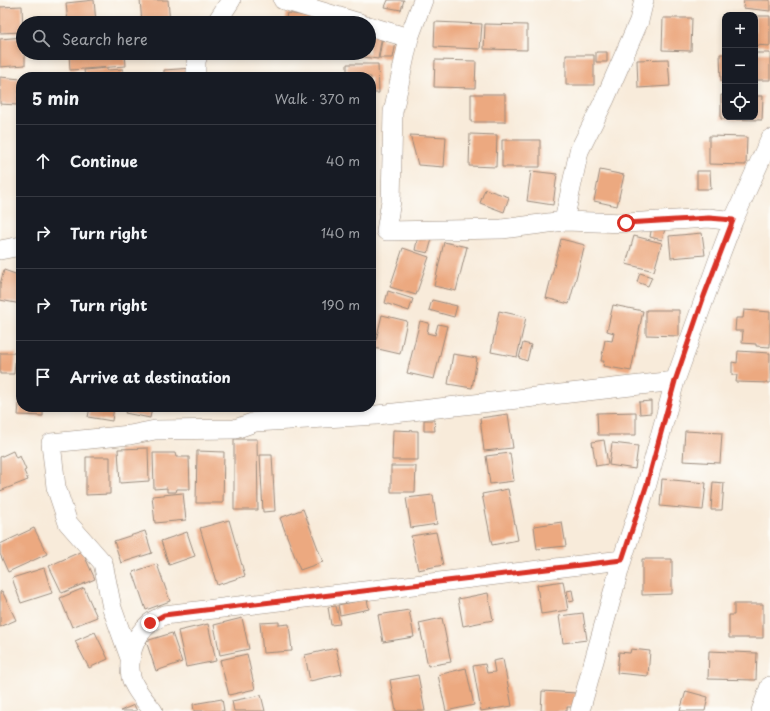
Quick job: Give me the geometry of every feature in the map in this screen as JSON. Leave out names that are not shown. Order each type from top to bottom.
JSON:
[{"type":"street","points":[[221,16],[231,0]]},
{"type":"street","points":[[283,0],[337,16]]},
{"type":"street","points":[[423,0],[410,38],[393,112],[391,201],[386,231],[502,229],[564,221],[626,223],[709,218],[733,220]]},
{"type":"street","points":[[564,221],[580,151],[605,99],[639,21],[644,0]]},
{"type":"street","points":[[376,28],[410,38]]},
{"type":"street","points":[[196,60],[196,72]]},
{"type":"street","points":[[580,711],[622,560],[647,484],[675,381],[704,296],[733,220],[770,139]]},
{"type":"street","points":[[0,250],[16,247]]},
{"type":"street","points":[[153,711],[131,678],[130,658],[112,608],[103,562],[68,523],[56,487],[51,443],[130,435],[154,430],[235,429],[255,422],[377,416],[675,381]]},
{"type":"street","points":[[130,658],[137,637],[150,623],[164,615],[358,590],[622,560]]},
{"type":"street","points":[[762,711],[770,686]]},
{"type":"building","points":[[94,0],[95,16],[67,16],[66,3]]},
{"type":"building","points":[[140,0],[168,0],[169,16],[141,16]]},
{"type":"building","points":[[388,0],[404,0],[401,10],[385,7]]},
{"type":"building","points":[[744,0],[770,0],[770,11],[743,8]]},
{"type":"building","points":[[22,6],[22,16],[16,16],[16,32],[0,33],[0,7]]},
{"type":"building","points":[[287,13],[306,16],[286,16]]},
{"type":"building","points":[[758,16],[770,16],[770,46],[758,45]]},
{"type":"building","points":[[663,18],[692,18],[691,51],[662,50]]},
{"type":"building","points":[[435,22],[482,24],[480,49],[434,47]]},
{"type":"building","points":[[485,24],[527,25],[527,50],[484,49]]},
{"type":"building","points":[[376,34],[382,35],[378,59],[376,59]]},
{"type":"building","points":[[16,38],[16,60],[25,60],[25,65],[0,67],[0,39]]},
{"type":"building","points":[[382,40],[396,42],[393,58],[379,58]]},
{"type":"building","points":[[596,52],[607,52],[607,62],[596,62]]},
{"type":"building","points":[[758,53],[770,53],[770,80],[758,80]]},
{"type":"building","points":[[720,54],[722,54],[722,81]]},
{"type":"building","points":[[566,55],[594,55],[594,85],[566,85]]},
{"type":"building","points":[[668,59],[670,86],[638,88],[637,60]]},
{"type":"building","points":[[69,60],[126,60],[126,66],[70,70]]},
{"type":"building","points":[[435,60],[476,61],[475,88],[434,87]]},
{"type":"building","points":[[347,64],[378,64],[379,93],[376,93],[376,72],[347,72]]},
{"type":"building","points":[[107,68],[107,70],[123,69],[123,72],[84,72],[84,70]]},
{"type":"building","points":[[193,68],[193,72],[164,72],[164,70]]},
{"type":"building","points":[[0,77],[16,79],[16,105],[0,104]]},
{"type":"building","points":[[471,94],[505,94],[505,122],[471,122]]},
{"type":"building","points":[[721,95],[722,95],[722,119]]},
{"type":"building","points":[[758,96],[763,96],[762,120],[758,120]]},
{"type":"building","points":[[470,134],[497,135],[496,167],[469,166]]},
{"type":"building","points":[[410,135],[446,137],[444,167],[418,165]]},
{"type":"building","points":[[709,136],[747,137],[746,165],[709,164]]},
{"type":"building","points":[[502,140],[540,140],[540,167],[502,167]]},
{"type":"building","points":[[600,170],[624,175],[617,206],[594,201]]},
{"type":"building","points":[[531,171],[557,174],[553,205],[527,201]]},
{"type":"building","points":[[697,171],[710,171],[711,189],[697,189]]},
{"type":"building","points":[[485,189],[509,197],[504,212],[480,203]]},
{"type":"building","points":[[652,226],[665,229],[662,240],[650,237]]},
{"type":"building","points":[[702,233],[705,255],[671,258],[669,236]]},
{"type":"building","points":[[418,236],[432,239],[428,253],[415,250]]},
{"type":"building","points":[[634,236],[662,243],[654,271],[626,264]]},
{"type":"building","points":[[561,239],[585,245],[569,304],[546,298]]},
{"type":"building","points":[[444,242],[467,247],[456,291],[434,286]]},
{"type":"building","points":[[403,248],[429,257],[416,295],[390,287]]},
{"type":"building","points":[[4,270],[16,274],[16,303],[0,300],[0,284]]},
{"type":"building","points":[[640,273],[652,277],[648,286],[637,282]]},
{"type":"building","points":[[388,291],[413,299],[409,311],[385,303]]},
{"type":"building","points":[[432,300],[457,306],[454,317],[429,310]]},
{"type":"building","points":[[613,305],[643,311],[631,371],[603,366],[604,361],[601,361],[605,340],[612,341],[614,333],[607,331]]},
{"type":"building","points":[[646,310],[679,310],[679,336],[646,335]]},
{"type":"building","points":[[744,310],[770,312],[770,347],[742,343],[743,331],[735,331],[736,318],[743,318]]},
{"type":"building","points":[[499,311],[526,317],[517,357],[491,352]]},
{"type":"building","points":[[382,315],[407,321],[400,354],[376,348],[376,340]]},
{"type":"building","points":[[420,321],[429,323],[427,333],[435,335],[438,324],[447,326],[434,379],[407,373]]},
{"type":"building","points":[[523,343],[531,345],[527,361],[519,358]]},
{"type":"building","points":[[738,351],[770,353],[770,383],[736,382],[737,375],[732,375],[732,362],[737,363]]},
{"type":"building","points":[[0,353],[16,353],[14,374],[0,374]]},
{"type":"building","points":[[453,354],[477,358],[472,388],[448,384]]},
{"type":"building","points":[[651,401],[651,413],[640,414],[639,402]]},
{"type":"building","points":[[18,412],[43,412],[43,416],[18,415]]},
{"type":"building","points":[[89,412],[113,412],[112,421],[88,417]]},
{"type":"building","points":[[125,412],[151,412],[150,418]]},
{"type":"building","points":[[636,412],[636,435],[598,435],[597,413]]},
{"type":"building","points":[[508,414],[513,448],[484,451],[480,418]]},
{"type":"building","points":[[424,420],[434,420],[435,431],[424,431]]},
{"type":"building","points":[[393,430],[418,431],[418,460],[392,460]]},
{"type":"building","points":[[685,431],[722,433],[720,463],[683,461]]},
{"type":"building","points":[[234,439],[257,439],[258,510],[234,510]]},
{"type":"building","points":[[604,440],[608,464],[596,466],[592,442]]},
{"type":"building","points":[[612,443],[638,446],[635,469],[609,465]]},
{"type":"building","points":[[148,448],[149,481],[120,483],[118,449]]},
{"type":"building","points":[[13,451],[16,458],[20,456],[26,470],[24,471],[28,480],[0,491],[0,457]]},
{"type":"building","points":[[197,451],[224,452],[223,503],[196,503]]},
{"type":"building","points":[[153,453],[175,453],[176,457],[189,457],[190,489],[177,489],[176,492],[167,492],[167,488],[154,489]]},
{"type":"building","points":[[510,453],[514,481],[490,484],[486,456]]},
{"type":"building","points":[[260,455],[272,455],[275,511],[263,512]]},
{"type":"building","points":[[86,457],[110,457],[110,494],[86,495]]},
{"type":"building","points":[[391,466],[416,466],[415,492],[391,492]]},
{"type":"building","points":[[662,479],[706,483],[703,510],[660,506]]},
{"type":"building","points":[[713,482],[724,483],[722,510],[711,510]]},
{"type":"building","points":[[508,489],[518,540],[492,545],[482,494]]},
{"type":"building","points":[[183,493],[186,520],[155,523],[152,496]]},
{"type":"building","points":[[433,495],[437,524],[411,528],[406,498]]},
{"type":"building","points":[[303,509],[323,562],[300,570],[280,518]]},
{"type":"building","points":[[229,520],[245,576],[217,585],[200,528]]},
{"type":"building","points":[[562,522],[566,546],[537,549],[534,526]]},
{"type":"building","points":[[34,528],[47,554],[8,572],[0,554],[0,544]]},
{"type":"building","points":[[145,531],[152,553],[121,563],[114,541]]},
{"type":"building","points":[[187,532],[195,556],[169,565],[161,541]]},
{"type":"building","points":[[436,532],[443,565],[418,570],[411,536]]},
{"type":"building","points":[[82,551],[95,579],[62,593],[49,566]]},
{"type":"building","points":[[642,559],[672,559],[672,594],[642,595]]},
{"type":"building","points":[[157,564],[170,601],[146,610],[133,572]]},
{"type":"building","points":[[44,568],[52,593],[21,603],[12,578]]},
{"type":"building","points":[[563,581],[568,610],[541,614],[537,585]]},
{"type":"building","points":[[84,588],[97,617],[72,627],[60,598]]},
{"type":"building","points":[[572,590],[574,601],[569,602],[567,591]]},
{"type":"building","points":[[2,591],[16,620],[0,627],[0,592]]},
{"type":"building","points":[[488,593],[493,620],[463,626],[458,599]]},
{"type":"building","points":[[367,599],[369,609],[340,615],[338,605]]},
{"type":"building","points":[[734,604],[763,604],[763,638],[729,638],[729,615],[734,615]]},
{"type":"building","points":[[336,606],[340,624],[331,625],[328,607]]},
{"type":"building","points":[[409,610],[414,637],[383,642],[378,615]]},
{"type":"building","points":[[583,613],[587,640],[563,643],[559,616]]},
{"type":"building","points":[[242,618],[249,649],[220,655],[214,625]]},
{"type":"building","points":[[442,618],[451,662],[428,666],[419,623]]},
{"type":"building","points":[[279,622],[279,625],[289,624],[292,651],[263,653],[260,623]]},
{"type":"building","points":[[208,624],[216,661],[186,667],[178,631]]},
{"type":"building","points":[[95,632],[108,659],[89,668],[75,641]]},
{"type":"building","points":[[172,633],[182,662],[156,671],[146,641]]},
{"type":"building","points":[[336,648],[342,674],[310,681],[305,655]]},
{"type":"building","points":[[631,649],[650,651],[648,676],[617,673],[619,652],[630,653]]},
{"type":"building","points":[[709,651],[757,653],[756,680],[708,679]]},
{"type":"building","points":[[247,654],[255,689],[229,695],[220,660]]},
{"type":"building","points":[[503,659],[512,706],[481,711],[473,666],[485,664],[487,673],[495,672],[493,661]]},
{"type":"building","points":[[466,668],[474,705],[446,711],[438,675]]},
{"type":"building","points":[[418,675],[425,711],[396,711],[390,680]]},
{"type":"building","points":[[542,691],[576,693],[575,707],[567,707],[567,711],[541,711]]},
{"type":"building","points":[[686,691],[708,697],[705,711],[680,711]]},
{"type":"building","points":[[261,695],[265,711],[234,711],[232,701]]},
{"type":"building","points":[[222,699],[224,711],[194,711],[193,704]]},
{"type":"building","points":[[134,705],[137,711],[120,711]]},
{"type":"route","points":[[150,623],[164,615],[358,590],[622,560],[647,484],[675,381],[704,296],[733,220],[709,218],[626,223]]}]
